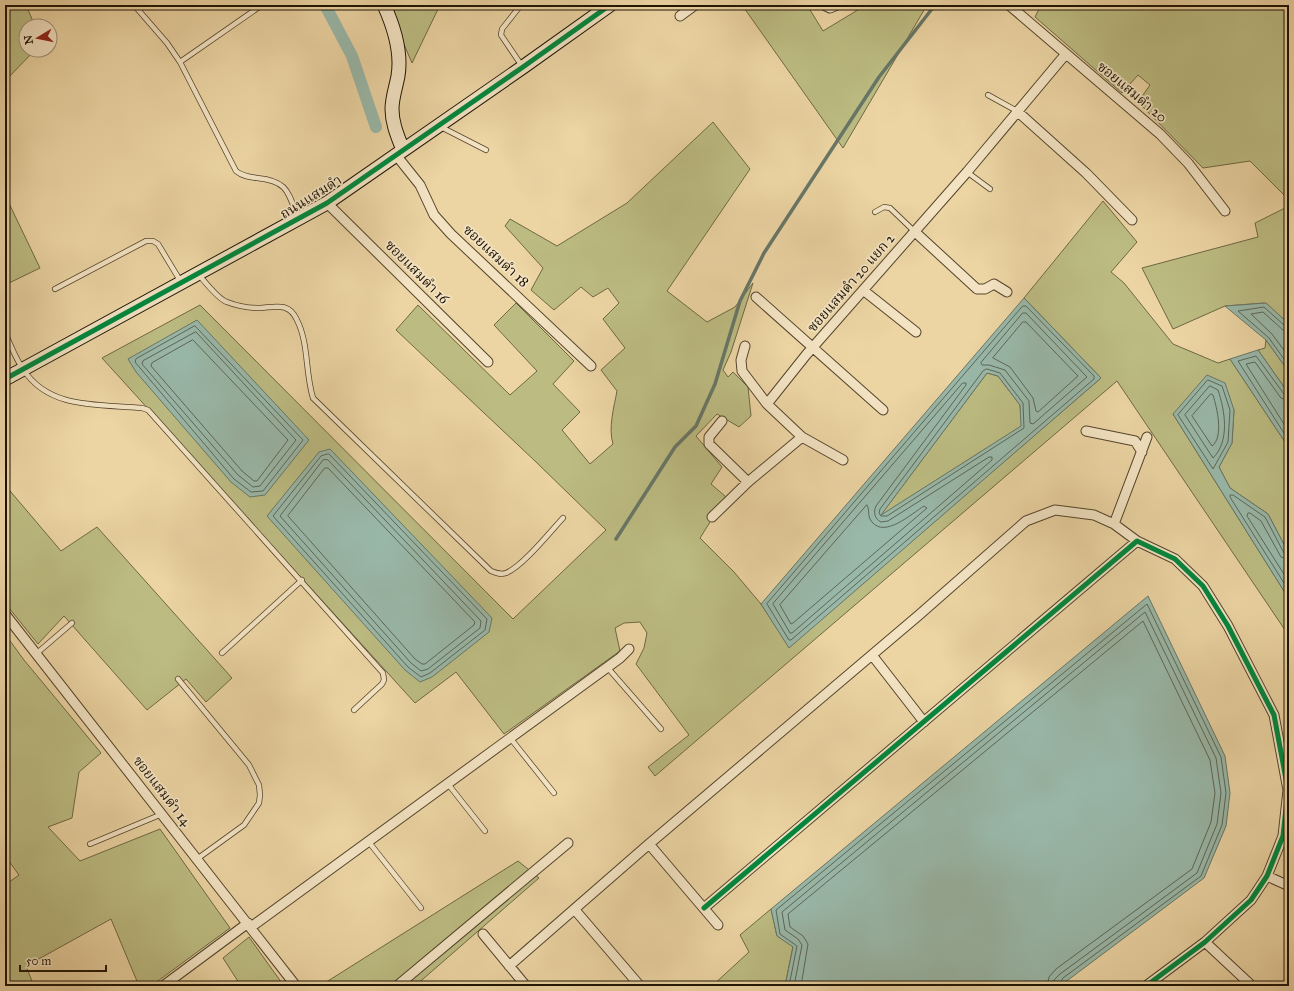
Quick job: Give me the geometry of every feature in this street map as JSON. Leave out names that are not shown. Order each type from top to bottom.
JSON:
[{"type":"street","points":[[384,5],[391,20],[397,43],[399,66],[392,110],[394,128],[400,152]]},
{"type":"street","name":"ถนนแสมดำ","points":[[5,379],[299,220],[523,68],[610,5]]},
{"type":"street","points":[[680,16],[695,5]]},
{"type":"street","points":[[824,5],[830,8],[837,5]]},
{"type":"street","name":"ซอยแสมดำ 20","points":[[1009,5],[1160,134],[1188,163],[1225,211]]},
{"type":"street","name":"ซอยแสมดำ 20 แยก 2","points":[[768,404],[813,347],[967,172],[1065,54]]},
{"type":"street","points":[[1017,111],[1086,173],[1132,220]]},
{"type":"street","name":"ซอยแสมดำ 18","points":[[400,152],[420,185],[434,215],[451,234],[591,366]]},
{"type":"street","name":"ซอยแสมดำ 16","points":[[326,203],[488,362]]},
{"type":"street","points":[[914,231],[977,289],[985,289],[994,284],[1007,292]]},
{"type":"street","points":[[863,290],[916,332]]},
{"type":"street","points":[[756,297],[883,410]]},
{"type":"street","points":[[745,346],[741,360],[742,371],[768,404],[802,437],[843,460]]},
{"type":"street","points":[[722,421],[709,437],[709,444],[748,482]]},
{"type":"street","points":[[1086,431],[1135,441],[1142,452]]},
{"type":"street","points":[[1114,524],[1148,436]]},
{"type":"street","points":[[712,517],[748,482],[802,437]]},
{"type":"street","points":[[509,966],[649,844],[919,616],[1026,521],[1055,510],[1094,515],[1114,524],[1137,541],[1175,559],[1203,586],[1228,626],[1274,715],[1289,790],[1283,836],[1267,876],[1251,900],[1205,942],[1146,986]]},
{"type":"street","points":[[704,908],[1137,541]]},
{"type":"street","name":"ซอยแสมดำ 14","points":[[5,614],[250,925],[296,986]]},
{"type":"street","points":[[163,986],[175,983],[250,925],[511,739],[629,649]]},
{"type":"street","points":[[872,655],[924,722]]},
{"type":"street","points":[[397,986],[568,843]]},
{"type":"street","points":[[649,844],[718,925]]},
{"type":"street","points":[[1267,876],[1289,886]]},
{"type":"street","points":[[575,910],[640,986]]},
{"type":"street","points":[[483,934],[526,986]]},
{"type":"street","points":[[1205,942],[1252,986]]},
{"type":"lane","points":[[134,5],[168,43],[180,62],[236,171],[240,175],[270,179],[281,184],[289,195],[299,220]]},
{"type":"lane","points":[[180,62],[262,5]]},
{"type":"lane","points":[[518,6],[502,29],[501,36],[523,68]]},
{"type":"lane","points":[[988,95],[1017,111]]},
{"type":"lane","points":[[439,126],[486,150]]},
{"type":"lane","points":[[967,172],[990,190]]},
{"type":"lane","points":[[875,212],[884,206],[890,208],[914,231]]},
{"type":"lane","points":[[55,289],[146,240],[153,241],[158,244],[182,283]]},
{"type":"lane","points":[[198,275],[225,302],[244,307],[260,308],[277,305],[290,311],[296,318],[301,329],[305,347],[309,386],[313,398],[491,571],[498,574],[506,573],[517,566],[563,518]]},
{"type":"lane","points":[[5,334],[23,370],[48,393],[65,401],[98,406],[142,408],[148,410],[302,580],[384,674],[382,684],[354,710]]},
{"type":"lane","points":[[222,654],[302,580]]},
{"type":"lane","points":[[36,654],[72,623]]},
{"type":"lane","points":[[607,667],[661,729]]},
{"type":"lane","points":[[178,679],[249,764],[259,785],[260,794],[259,803],[244,825],[197,859]]},
{"type":"lane","points":[[511,739],[554,793]]},
{"type":"lane","points":[[448,784],[485,831]]},
{"type":"lane","points":[[90,844],[162,814]]},
{"type":"lane","points":[[368,841],[421,908]]},
{"type":"green space","points":[[5,5],[26,5],[32,18],[18,18],[18,58],[27,58],[5,81]]},
{"type":"green space","points":[[387,5],[440,5],[412,63]]},
{"type":"green space","points":[[742,5],[807,5],[823,31],[866,5],[927,5],[843,148]]},
{"type":"green space","points":[[1041,5],[1289,5],[1289,200],[1250,161],[1203,168],[1138,102],[1150,85],[1138,75],[1122,93],[1035,17]]},
{"type":"green space","points":[[713,122],[750,169],[667,291],[707,322],[735,307],[753,283],[731,352],[723,370],[728,377],[733,372],[748,387],[751,416],[739,427],[717,414],[696,436],[722,467],[711,484],[726,497],[700,538],[734,572],[761,604],[789,647],[1101,378],[1024,298],[1103,201],[1137,242],[1111,272],[1124,283],[1173,344],[1218,363],[1230,359],[1289,448],[1289,554],[1268,514],[1230,488],[1219,467],[1232,443],[1234,410],[1173,414],[1289,599],[1289,636],[1117,381],[655,776],[648,767],[689,735],[636,664],[644,648],[647,633],[640,622],[624,623],[615,628],[620,651],[504,734],[456,672],[415,703],[102,358],[200,305],[513,619],[606,530],[396,330],[418,305],[510,395],[537,371],[494,325],[516,303],[574,361],[553,384],[580,412],[562,430],[590,464],[613,444],[611,424],[617,391],[601,370],[625,348],[603,319],[619,303],[608,288],[593,297],[581,287],[554,310],[531,290],[543,268],[505,226],[510,219],[557,246],[627,203]]},
{"type":"green space","points":[[5,195],[40,268],[5,285]]},
{"type":"green space","points":[[1289,206],[1289,324],[1265,303],[1225,306],[1173,329],[1142,268],[1258,237],[1255,223]]},
{"type":"green space","points":[[1266,340],[1289,372],[1289,394],[1258,350],[1265,348]]},
{"type":"green space","points":[[987,373],[998,376],[1020,405],[1022,426],[880,516]]},
{"type":"green space","points":[[5,485],[61,551],[97,527],[232,678],[206,702],[186,679],[147,710],[64,616],[38,644],[5,603]]},
{"type":"green space","points":[[5,634],[24,660],[101,753],[79,772],[72,818],[48,827],[80,861],[160,829],[230,928],[151,986],[139,986],[111,919],[26,966],[34,986],[5,986],[5,885],[19,875],[5,856]]},
{"type":"green space","points":[[518,861],[539,878],[415,986],[320,986]]},
{"type":"green space","points":[[771,909],[777,936],[793,946],[785,986],[712,986],[749,952],[740,935]]},
{"type":"green space","points":[[249,937],[284,986],[241,986],[223,958]]},
{"type":"water","points":[[1024,298],[1101,378],[789,648],[761,604]],"holes":[[[987,373],[998,376],[1020,405],[1021,426],[881,515]]]},
{"type":"water","points":[[1266,303],[1289,324],[1289,372],[1266,340],[1225,306]]},
{"type":"water","points":[[197,320],[309,440],[265,495],[250,497],[231,482],[136,372],[128,359]]},
{"type":"water","points":[[1258,350],[1289,394],[1289,448],[1230,359]]},
{"type":"water","points":[[1207,375],[1225,383],[1234,410],[1232,443],[1219,467],[1230,488],[1268,514],[1289,554],[1289,599],[1173,414]]},
{"type":"water","points":[[330,449],[492,618],[489,632],[432,677],[420,682],[405,670],[267,516],[319,452]]},
{"type":"water","points":[[1148,596],[1225,756],[1230,793],[1226,826],[1204,878],[1060,986],[785,986],[793,947],[777,936],[771,909]]},
{"type":"waterway","points":[[325,5],[352,56],[376,127]]},
{"type":"waterway","points":[[616,539],[675,447],[696,426],[715,384],[740,301],[764,253],[879,77],[935,5]]},
{"type":"cycle path","points":[[5,379],[327,203],[610,5]]},
{"type":"cycle path","points":[[704,908],[1137,541],[1175,559],[1203,586],[1228,626],[1274,715],[1288,790],[1283,836],[1267,876],[1251,900],[1205,942],[1146,986]]}]
